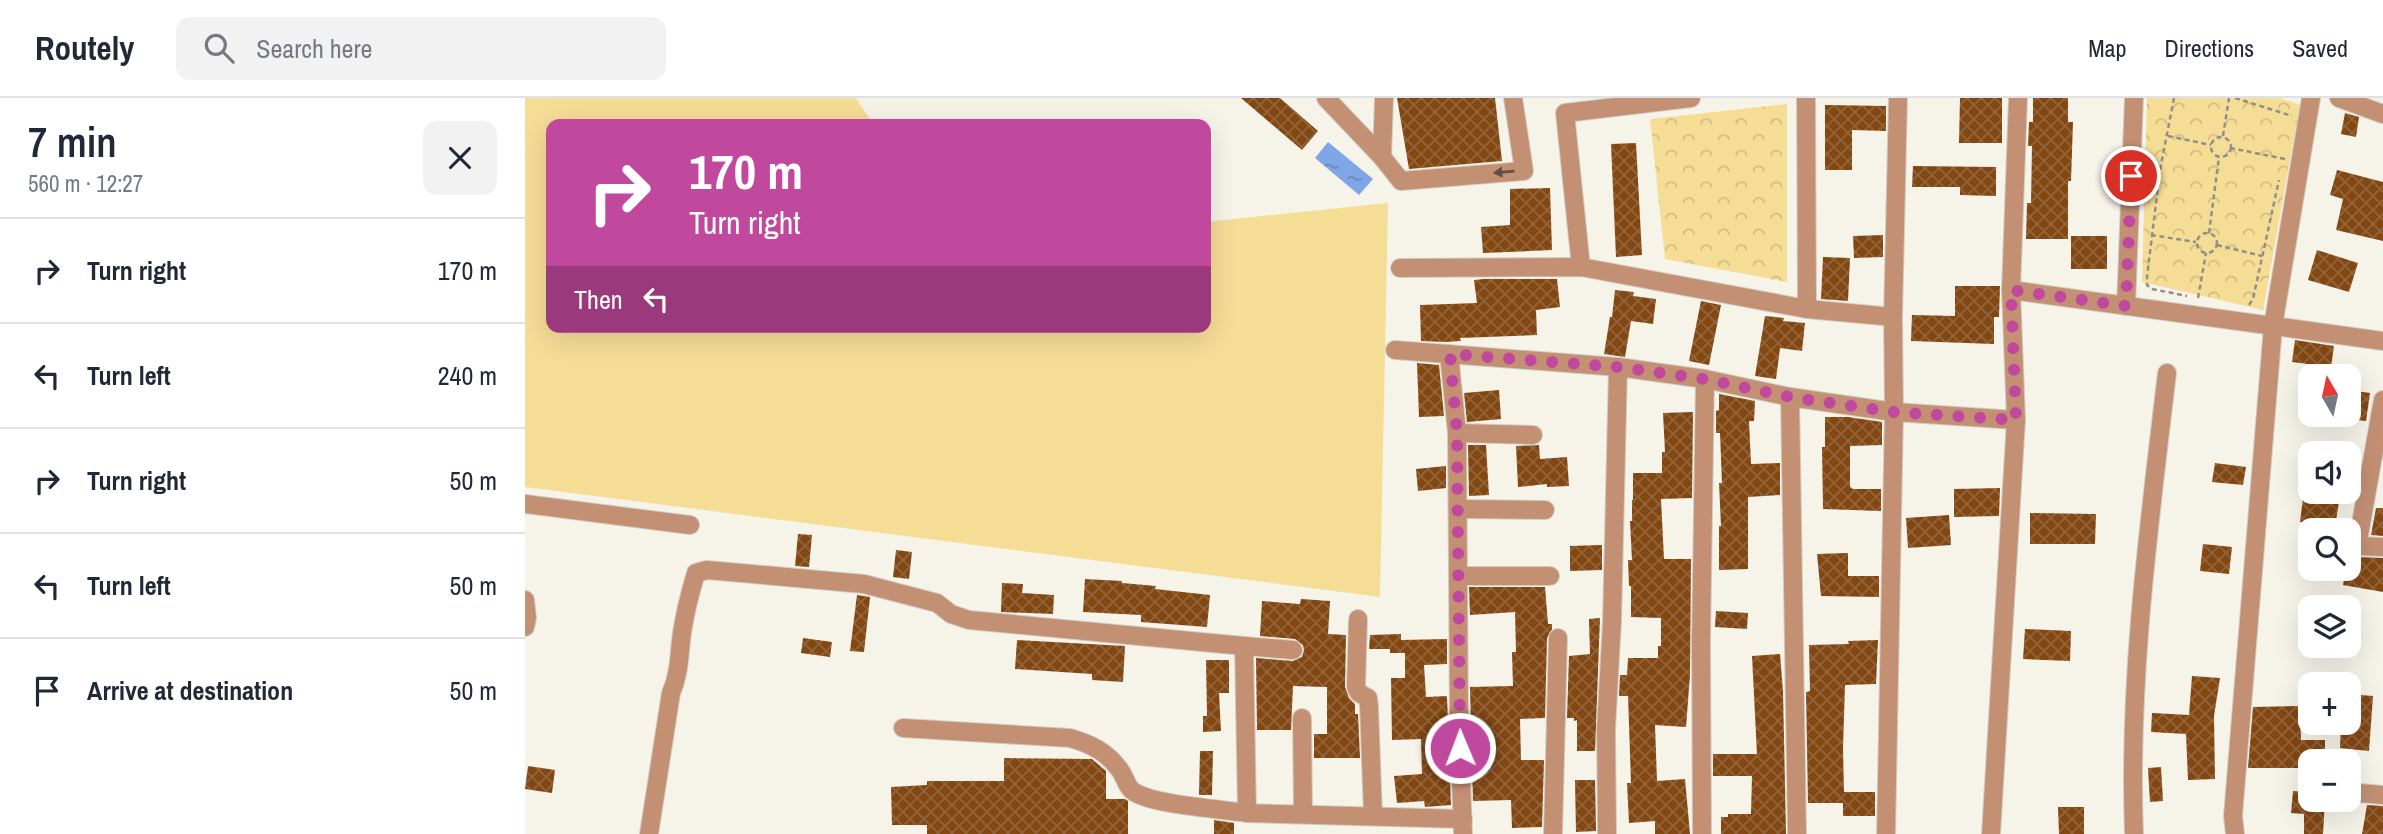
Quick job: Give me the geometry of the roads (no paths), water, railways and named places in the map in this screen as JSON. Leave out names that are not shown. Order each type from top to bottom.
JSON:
[{"type":"street","points":[[1326,98],[1401,181],[1524,171],[1513,98]]},
{"type":"street","points":[[1382,157],[1384,98]]},
{"type":"street","points":[[1581,267],[1565,113],[1691,98]]},
{"type":"street","points":[[1806,98],[1807,309]]},
{"type":"street","points":[[1886,834],[1898,98]]},
{"type":"street","points":[[1991,834],[2016,420],[2011,290],[2018,98]]},
{"type":"street","points":[[2126,306],[2134,98]]},
{"type":"street","points":[[2235,834],[2233,816],[2273,326],[2311,98]]},
{"type":"street","points":[[2339,98],[2383,114]]},
{"type":"street","points":[[1400,268],[1581,267],[1807,309],[1893,317]]},
{"type":"street","points":[[2011,290],[2383,341]]},
{"type":"street","points":[[1395,350],[1618,367],[1705,379],[1790,397],[1894,412],[2016,420]]},
{"type":"street","points":[[903,727],[1070,738],[1089,743],[1105,753],[1120,771],[1131,791],[1148,799],[1247,813],[1373,816],[1463,826],[1459,723],[1457,433],[1450,354]]},
{"type":"street","points":[[1607,834],[1605,729],[1612,621],[1618,367]]},
{"type":"street","points":[[2134,834],[2132,784],[2142,589],[2167,373]]},
{"type":"street","points":[[1702,834],[1701,642],[1705,379]]},
{"type":"street","points":[[1790,397],[1797,834]]},
{"type":"street","points":[[2383,400],[2378,463],[2357,546],[2383,547]]},
{"type":"street","points":[[1457,433],[1533,435]]},
{"type":"street","points":[[525,504],[690,525]]},
{"type":"street","points":[[1458,509],[1545,510]]},
{"type":"street","points":[[649,834],[671,693],[680,661],[686,611],[697,573],[707,570],[864,584],[937,603],[951,614],[969,620],[1293,650]]},
{"type":"street","points":[[1459,576],[1551,576]]},
{"type":"street","points":[[525,600],[525,627]]},
{"type":"street","points":[[1358,619],[1356,687],[1368,698],[1373,816]]},
{"type":"street","points":[[1553,834],[1558,638]]},
{"type":"street","points":[[1244,646],[1247,813]]},
{"type":"street","points":[[1302,718],[1303,814]]},
{"type":"street","points":[[2361,793],[2383,795]]},
{"type":"water","points":[[1328,142],[1373,179],[1359,195],[1315,158]]}]
